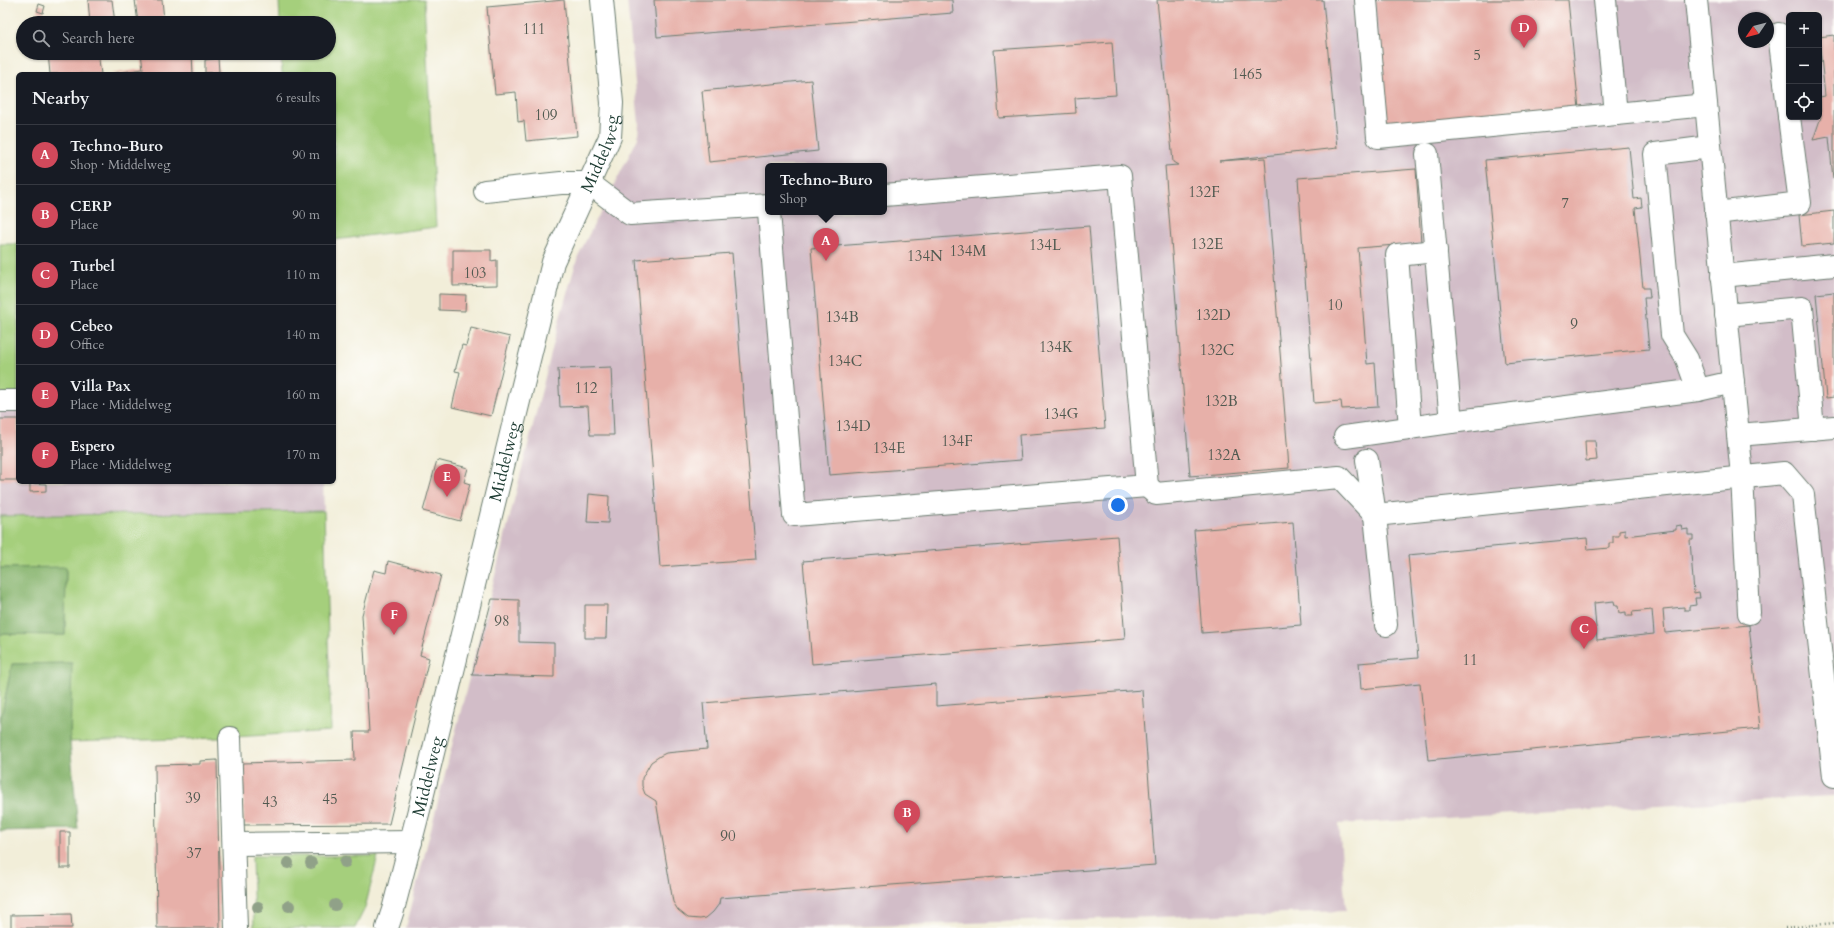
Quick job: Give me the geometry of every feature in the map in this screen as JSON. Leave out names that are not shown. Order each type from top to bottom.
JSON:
[{"type":"street","name":"Middelweg","points":[[387,928],[411,842],[548,280],[560,245],[610,137],[612,125],[612,103],[602,0]]},
{"type":"street","points":[[1366,0],[1378,137],[1706,105]]},
{"type":"street","points":[[1605,0],[1616,114]]},
{"type":"street","points":[[1696,0],[1742,476],[1750,613]]},
{"type":"street","points":[[1779,34],[1786,91]]},
{"type":"street","points":[[1716,213],[1800,203],[1790,120]]},
{"type":"street","points":[[1698,390],[1687,359],[1672,335],[1655,154],[1710,147]]},
{"type":"street","points":[[1427,154],[1451,422]]},
{"type":"street","points":[[887,195],[1120,176],[1147,486],[1156,494],[1339,477],[1375,515]]},
{"type":"street","points":[[485,191],[589,183],[630,214],[765,204]]},
{"type":"street","points":[[769,215],[794,515],[1147,486]]},
{"type":"street","points":[[1410,428],[1396,255],[1436,251]]},
{"type":"street","points":[[1722,276],[1834,265]]},
{"type":"street","points":[[1726,315],[1802,308],[1812,429]]},
{"type":"street","points":[[1345,437],[1698,390],[1733,382]]},
{"type":"street","points":[[0,402],[16,401]]},
{"type":"street","points":[[1738,435],[1834,427]]},
{"type":"street","points":[[1366,460],[1375,515],[1386,625]]},
{"type":"street","points":[[1375,515],[1742,476],[1784,473],[1803,495],[1834,776]]},
{"type":"street","points":[[230,738],[236,928]]},
{"type":"street","points":[[234,844],[411,842]]},
{"type":"path","points":[[1785,928],[1834,923]]},
{"type":"shaded area","points":[[627,0],[1834,0],[1834,796],[1339,824],[1346,911],[812,928],[406,928],[561,314],[578,256],[638,138],[639,124]]},
{"type":"shaded area","points":[[16,393],[16,484],[323,484],[324,511],[0,516],[0,394]]},
{"type":"green space","points":[[279,0],[424,0],[436,227],[336,240],[336,72],[282,72],[281,60],[336,60],[336,16],[280,16]]},
{"type":"green space","points":[[0,244],[16,244],[16,393],[0,394]]},
{"type":"green space","points":[[324,511],[331,731],[219,738],[70,742],[71,663],[12,664],[0,723],[0,634],[65,635],[66,568],[0,568],[0,516]]},
{"type":"green space","points":[[66,567],[65,635],[0,634],[0,568]]},
{"type":"green space","points":[[72,663],[70,742],[78,829],[0,831],[0,723],[12,664]]},
{"type":"green space","points":[[252,856],[378,856],[365,908],[355,928],[254,928]]},
{"type":"building","points":[[88,0],[112,0],[114,16],[89,16]]},
{"type":"building","points":[[135,0],[162,0],[164,16],[137,16]]},
{"type":"building","points":[[564,0],[577,136],[526,141],[524,121],[518,122],[516,92],[495,94],[487,7]]},
{"type":"building","points":[[654,0],[952,0],[953,13],[657,37]]},
{"type":"building","points":[[1157,0],[1323,0],[1337,148],[1219,161],[1265,158],[1289,468],[1190,476],[1165,166],[1178,165],[1173,162]]},
{"type":"building","points":[[1568,0],[1579,109],[1388,128],[1375,1]]},
{"type":"building","points":[[39,4],[45,6],[43,13],[37,11]]},
{"type":"building","points":[[1834,35],[1834,179],[1829,137],[1813,140],[1820,120],[1822,120],[1822,97],[1825,96],[1822,66],[1822,37]]},
{"type":"building","points":[[1112,42],[1116,95],[1075,98],[1076,113],[999,118],[994,50]]},
{"type":"building","points":[[49,60],[99,60],[101,72],[50,72]]},
{"type":"building","points":[[142,60],[192,60],[193,72],[123,72],[143,69]]},
{"type":"building","points":[[205,60],[218,60],[219,72],[205,72]]},
{"type":"building","points":[[811,80],[818,151],[709,162],[702,91]]},
{"type":"building","points":[[1629,147],[1634,199],[1641,198],[1642,207],[1635,208],[1643,288],[1649,288],[1650,298],[1644,298],[1649,349],[1505,363],[1485,160]]},
{"type":"building","points":[[1416,169],[1421,243],[1358,248],[1367,364],[1375,363],[1378,407],[1342,409],[1341,401],[1314,403],[1298,178]]},
{"type":"building","points":[[1834,211],[1834,243],[1802,246],[1799,215]]},
{"type":"building","points":[[1089,226],[1105,428],[1019,435],[1021,460],[829,475],[811,248]]},
{"type":"building","points":[[453,250],[491,250],[491,261],[497,260],[497,285],[453,286]]},
{"type":"building","points":[[732,253],[756,560],[660,567],[636,260]]},
{"type":"building","points":[[1834,292],[1834,397],[1826,398],[1816,294]]},
{"type":"building","points":[[439,294],[466,295],[465,311],[439,310]]},
{"type":"building","points":[[471,328],[510,337],[491,416],[452,407],[460,372],[455,371],[462,345],[466,346]]},
{"type":"building","points":[[611,367],[614,435],[590,435],[588,406],[560,407],[558,369]]},
{"type":"building","points":[[0,419],[16,419],[16,480],[0,480]]},
{"type":"building","points":[[1585,441],[1595,441],[1597,460],[1586,461]]},
{"type":"building","points":[[437,460],[468,468],[464,482],[470,484],[460,521],[423,511]]},
{"type":"building","points":[[30,484],[46,484],[46,491],[30,492]]},
{"type":"building","points":[[589,494],[609,496],[608,523],[587,522]]},
{"type":"building","points":[[1293,522],[1301,625],[1202,633],[1194,530]]},
{"type":"building","points":[[1681,525],[1682,530],[1688,529],[1688,535],[1693,535],[1693,540],[1690,540],[1694,593],[1699,592],[1700,598],[1695,598],[1696,605],[1689,606],[1689,610],[1684,610],[1684,607],[1663,609],[1665,633],[1749,625],[1760,728],[1428,760],[1420,683],[1361,689],[1359,663],[1418,658],[1408,555],[1587,538],[1588,550],[1609,548],[1609,543],[1613,543],[1613,536],[1619,536],[1619,531],[1625,530],[1625,536],[1676,530],[1676,526]],"holes":[[[1614,601],[1615,606],[1618,606],[1619,613],[1626,612],[1626,616],[1633,616],[1632,612],[1652,610],[1654,634],[1597,640],[1594,603]]]},
{"type":"building","points":[[1117,536],[1125,639],[812,664],[803,561]]},
{"type":"building","points":[[388,561],[441,575],[420,655],[429,658],[389,824],[244,825],[242,763],[355,760],[354,732],[369,732],[362,615],[374,570],[386,573]]},
{"type":"building","points":[[492,599],[519,600],[519,642],[554,643],[554,677],[472,675]]},
{"type":"building","points":[[585,605],[607,605],[606,638],[585,638]]},
{"type":"building","points":[[936,684],[936,706],[1142,690],[1155,865],[720,898],[719,904],[713,912],[706,918],[700,919],[688,918],[678,910],[673,902],[656,801],[645,794],[642,786],[642,778],[651,762],[666,753],[707,749],[703,703]]},
{"type":"building","points":[[217,760],[220,928],[157,928],[155,765],[200,764],[200,761]]},
{"type":"building","points":[[60,832],[70,832],[70,868],[60,868]]},
{"type":"building","points":[[71,914],[72,928],[11,928],[11,915]]},
{"type":"place","name":"Cebeo","points":[[1524,48]]},
{"type":"place","name":"Techno-Buro","points":[[826,261]]},
{"type":"place","name":"Villa Pax","points":[[447,497]]},
{"type":"place","name":"Espero","points":[[394,635]]},
{"type":"place","name":"Turbel","points":[[1584,649]]},
{"type":"place","name":"CERP","points":[[907,833]]}]
